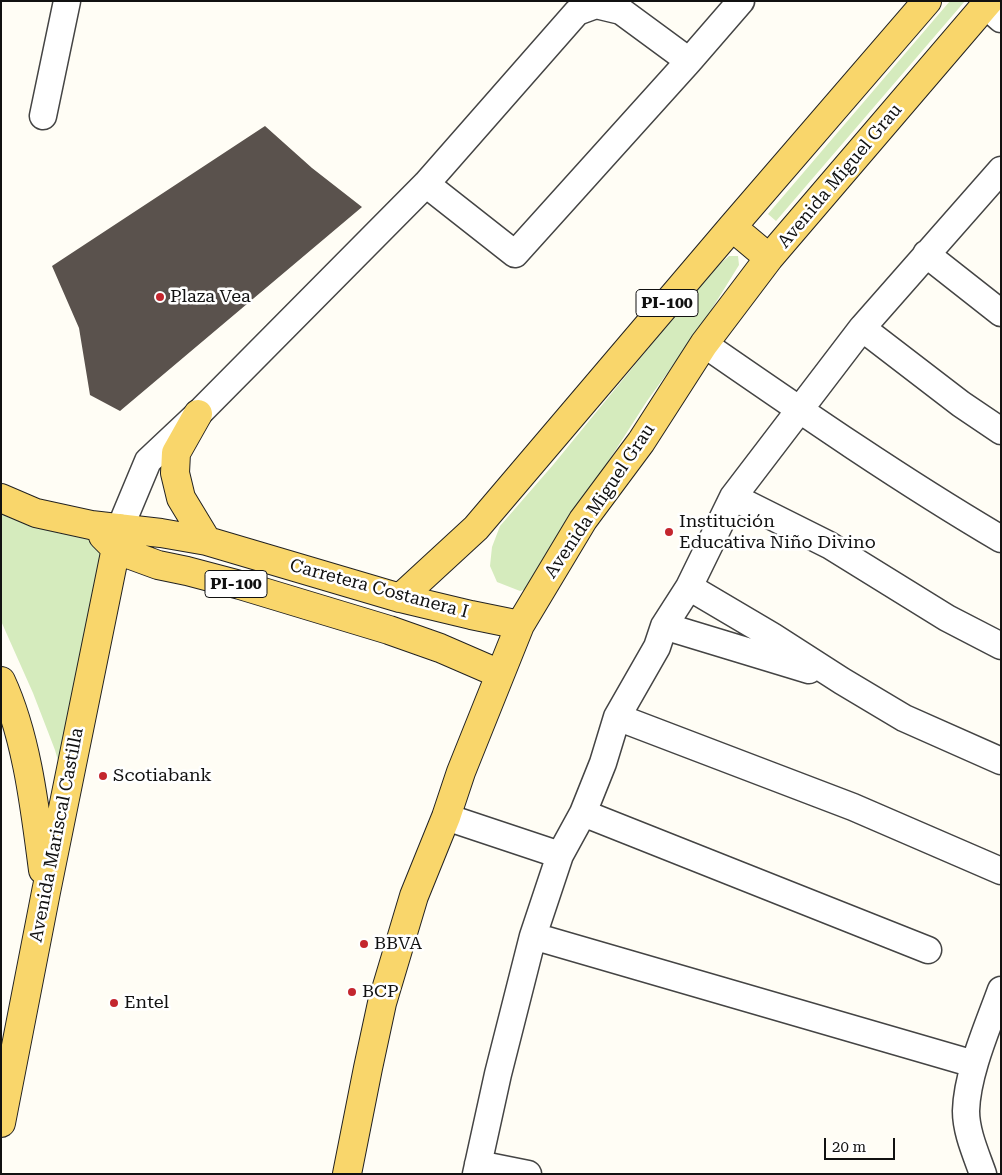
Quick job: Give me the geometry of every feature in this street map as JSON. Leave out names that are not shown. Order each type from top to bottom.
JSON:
[{"type":"main road","name":"PI-100","points":[[400,598],[476,528],[732,227],[928,1]]},
{"type":"main road","name":"Avenida Miguel Grau","points":[[347,1174],[382,1003],[414,896],[520,624],[583,520],[641,442],[704,344],[770,258],[992,8]]},
{"type":"main road","points":[[732,227],[770,258]]},
{"type":"main road","points":[[198,414],[176,453],[175,473],[181,498],[207,541]]},
{"type":"main road","name":"Carretera Costanera I","points":[[1,498],[36,513],[91,525],[118,538],[161,533],[207,541],[400,598],[471,615],[520,624]]},
{"type":"main road","name":"Carretera Costanera I","points":[[118,538],[117,550],[158,565],[240,585],[388,630],[440,648],[500,674]]},
{"type":"main road","name":"Avenida Mariscal Castilla","points":[[1,1123],[118,538]]},
{"type":"main road","points":[[1,681],[10,700],[26,758],[46,892]]},
{"type":"street","points":[[43,116],[67,1]]},
{"type":"street","points":[[426,184],[515,254],[741,1]]},
{"type":"street","points":[[118,538],[148,460],[198,414],[426,184],[577,12],[596,6],[621,11],[689,61]]},
{"type":"street","points":[[528,1174],[477,1169],[498,1074],[533,936],[560,854],[583,813],[603,763],[617,717],[657,648],[664,626],[690,587],[733,497],[862,328],[926,254],[998,178]]},
{"type":"street","points":[[926,254],[1001,313]]},
{"type":"street","points":[[862,328],[961,404],[1001,432]]},
{"type":"street","points":[[704,344],[800,411],[1001,539]]},
{"type":"street","points":[[1,485],[36,513]]},
{"type":"street","points":[[733,497],[829,545],[947,618],[1001,646]]},
{"type":"street","points":[[690,587],[904,718],[1001,761]]},
{"type":"street","points":[[664,626],[842,680]]},
{"type":"street","points":[[617,717],[853,807],[1001,870]]},
{"type":"street","points":[[583,813],[928,950]]},
{"type":"street","points":[[446,817],[560,854]]},
{"type":"street","points":[[533,936],[974,1064]]},
{"type":"street","points":[[983,1174],[969,1133],[966,1112],[974,1064],[1001,990]]},
{"type":"green space","points":[[950,1],[965,1],[776,221],[768,214]]},
{"type":"green space","points":[[729,256],[738,256],[739,265],[700,328],[647,401],[588,493],[534,587],[520,591],[497,582],[490,566],[492,547],[500,526],[553,465],[710,273]]},
{"type":"green space","points":[[1,508],[90,531],[106,552],[67,792],[55,750],[33,693],[1,621]]},
{"type":"building","name":"Plaza Vea","points":[[265,126],[312,168],[362,207],[120,411],[90,395],[79,328],[52,266]]},
{"type":"place","name":"Plaza Vea","points":[[160,297]]},
{"type":"place","name":"Institución Educativa Niño Divino","points":[[669,532]]},
{"type":"place","name":"Scotiabank","points":[[103,776]]},
{"type":"place","name":"BBVA","points":[[364,944]]},
{"type":"place","name":"BCP","points":[[352,992]]},
{"type":"place","name":"Entel","points":[[114,1003]]}]
